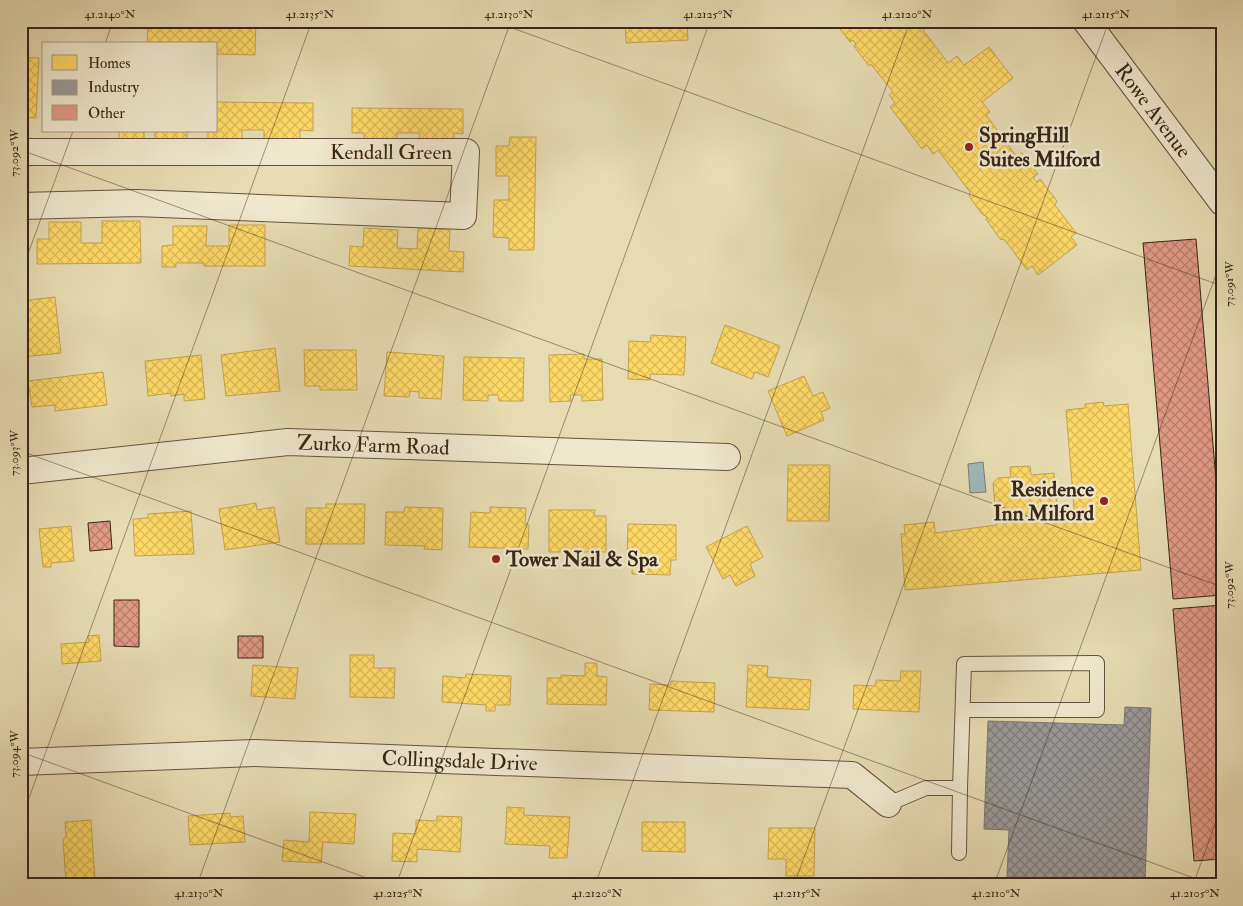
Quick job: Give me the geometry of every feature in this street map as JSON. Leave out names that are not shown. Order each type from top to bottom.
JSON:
[{"type":"street","name":"Rowe Avenue","points":[[1086,21],[1222,202]]},
{"type":"street","name":"Kendall Green","points":[[21,152],[466,152],[463,216],[136,203],[21,206]]},
{"type":"street","name":"Zurko Farm Road","points":[[21,471],[288,442],[727,457]]},
{"type":"street","name":"Collingsdale Drive","points":[[21,762],[254,753],[852,775],[888,804]]},
{"type":"lane","points":[[959,853],[964,664],[1097,664],[1097,710],[963,710]]},
{"type":"lane","points":[[888,804],[926,788],[960,788]]},
{"type":"water","points":[[983,462],[986,492],[970,493],[968,464]]},
{"type":"building: Homes","points":[[148,21],[256,21],[255,55],[218,54],[218,42],[147,42]]},
{"type":"building: Homes","points":[[625,21],[687,21],[688,40],[626,43]]},
{"type":"building: Homes","name":"SpringHill Suites Milford","points":[[921,21],[924,26],[923,30],[948,63],[957,56],[964,65],[989,47],[1013,78],[982,102],[990,112],[986,115],[1017,157],[1022,153],[1038,174],[1033,178],[1037,182],[1040,179],[1057,201],[1055,205],[1076,233],[1071,237],[1077,245],[1038,275],[1032,266],[1027,270],[1005,240],[1000,239],[986,219],[988,218],[981,213],[969,196],[970,192],[938,150],[933,154],[927,145],[922,149],[890,107],[895,103],[889,95],[893,92],[871,64],[869,66],[854,46],[856,44],[853,40],[850,42],[835,22]]},
{"type":"building: Homes","points":[[21,57],[39,58],[36,118],[21,117]]},
{"type":"building: Homes","points":[[218,102],[313,103],[313,131],[300,130],[300,142],[264,141],[264,130],[242,130],[242,140],[208,140],[208,132],[218,132]]},
{"type":"building: Homes","points":[[352,108],[463,109],[463,134],[454,133],[454,144],[419,144],[420,133],[397,133],[397,144],[364,144],[364,133],[352,133]]},
{"type":"building: Homes","points":[[119,132],[144,132],[144,142],[119,142]]},
{"type":"building: Homes","points":[[155,132],[187,132],[187,141],[155,141]]},
{"type":"building: Homes","points":[[510,137],[536,137],[534,250],[509,250],[509,238],[493,237],[494,200],[509,200],[509,176],[496,176],[496,146],[509,146]]},
{"type":"building: Homes","points":[[102,221],[140,221],[141,263],[37,264],[37,239],[49,239],[49,222],[81,222],[81,243],[102,243]]},
{"type":"building: Homes","points":[[229,225],[265,225],[265,266],[204,266],[204,263],[176,263],[176,267],[162,267],[162,246],[173,245],[173,226],[207,226],[206,246],[229,246]]},
{"type":"building: Homes","points":[[364,228],[398,230],[397,248],[417,249],[418,228],[450,230],[449,251],[464,252],[463,272],[349,266],[350,246],[363,247]]},
{"type":"building: Homes","points":[[55,297],[61,353],[23,357],[21,301]]},
{"type":"building: Homes","points":[[725,325],[780,346],[768,377],[755,372],[752,379],[711,363]]},
{"type":"building: Homes","points":[[651,335],[686,337],[684,375],[650,374],[650,380],[628,379],[629,341],[650,342]]},
{"type":"building: Homes","points":[[275,348],[280,391],[226,396],[221,355]]},
{"type":"building: Homes","points":[[304,350],[356,350],[357,390],[320,390],[320,386],[305,386]]},
{"type":"building: Homes","points":[[387,352],[444,356],[441,399],[419,398],[419,392],[410,391],[409,397],[384,396]]},
{"type":"building: Homes","points":[[584,354],[584,359],[602,359],[603,400],[582,401],[582,395],[570,395],[571,401],[550,402],[549,355]]},
{"type":"building: Homes","points":[[201,355],[205,399],[184,401],[184,394],[171,396],[171,393],[148,396],[145,361]]},
{"type":"building: Homes","points":[[464,357],[524,358],[523,401],[499,401],[498,395],[488,395],[488,401],[463,400]]},
{"type":"building: Homes","points":[[103,372],[107,405],[55,411],[55,405],[32,407],[28,381]]},
{"type":"building: Homes","points":[[804,376],[813,396],[823,392],[830,408],[821,412],[824,420],[787,436],[768,391]]},
{"type":"building: Homes","name":"Residence Inn Milford","points":[[1103,402],[1104,406],[1128,404],[1141,570],[905,590],[901,534],[905,534],[904,525],[934,522],[935,533],[997,525],[993,483],[998,478],[1011,477],[1010,467],[1030,466],[1031,475],[1054,473],[1058,520],[1075,519],[1066,410],[1085,408],[1085,404]]},
{"type":"building: Homes","points":[[788,465],[830,465],[829,521],[787,521]]},
{"type":"building: Homes","points":[[256,503],[257,510],[274,507],[280,542],[225,550],[219,509]]},
{"type":"building: Homes","points":[[326,504],[365,504],[364,544],[306,544],[306,508],[326,508]]},
{"type":"building: Homes","points":[[405,507],[443,508],[442,550],[424,549],[425,546],[385,545],[386,512],[404,512]]},
{"type":"building: Homes","points":[[490,507],[526,508],[525,523],[529,525],[528,549],[469,547],[471,512],[490,513]]},
{"type":"building: Homes","points":[[549,510],[595,510],[594,516],[606,516],[606,552],[549,552]]},
{"type":"building: Homes","points":[[191,511],[194,554],[135,556],[133,519],[148,518],[148,514]]},
{"type":"building: Homes","points":[[628,524],[676,525],[676,560],[671,560],[670,575],[632,574],[632,560],[627,560]]},
{"type":"building: Homes","points":[[71,526],[74,561],[51,563],[51,567],[43,567],[39,529]]},
{"type":"building: Homes","points":[[747,526],[763,557],[750,564],[755,576],[736,586],[730,575],[723,579],[706,547]]},
{"type":"building: Homes","points":[[99,635],[101,661],[62,664],[61,644],[89,642],[88,636]]},
{"type":"building: Homes","points":[[350,655],[374,655],[374,668],[395,668],[394,698],[350,697]]},
{"type":"building: Homes","points":[[585,663],[597,663],[597,676],[607,677],[606,705],[547,704],[547,678],[561,678],[561,675],[585,676]]},
{"type":"building: Homes","points":[[253,665],[298,668],[295,699],[251,696]]},
{"type":"building: Homes","points":[[748,665],[768,666],[767,677],[811,680],[809,710],[746,707]]},
{"type":"building: Homes","points":[[901,671],[921,671],[919,712],[853,709],[854,685],[875,686],[876,680],[900,681]]},
{"type":"building: Homes","points":[[466,674],[511,676],[510,705],[495,705],[495,711],[486,711],[486,705],[442,702],[443,676],[465,678]]},
{"type":"building: Homes","points":[[671,681],[715,683],[714,712],[649,710],[650,684],[671,685]]},
{"type":"building: Homes","points":[[507,807],[524,808],[524,815],[570,817],[567,858],[549,858],[550,846],[505,844]]},
{"type":"building: Homes","points":[[310,812],[356,814],[354,844],[323,842],[321,863],[282,861],[284,840],[309,842]]},
{"type":"building: Homes","points":[[230,813],[230,817],[243,816],[245,842],[190,845],[188,816]]},
{"type":"building: Homes","points":[[437,816],[462,817],[460,852],[417,849],[417,862],[392,861],[393,833],[416,834],[416,820],[437,821]]},
{"type":"building: Homes","points":[[91,820],[95,880],[66,882],[63,840],[66,836],[65,822]]},
{"type":"building: Homes","points":[[642,822],[685,822],[685,852],[642,851]]},
{"type":"building: Homes","points":[[769,828],[815,828],[814,876],[786,876],[786,859],[768,859]]},
{"type":"building: Industry","points":[[1125,707],[1151,708],[1145,882],[1007,877],[1009,830],[984,829],[988,721],[1124,725]]},
{"type":"building: Other","points":[[1196,239],[1222,553],[1222,595],[1173,599],[1143,243]]},
{"type":"building: Other","points":[[110,521],[112,549],[90,551],[88,523]]},
{"type":"building: Other","points":[[114,600],[139,600],[139,647],[114,646]]},
{"type":"building: Other","points":[[1222,605],[1222,859],[1194,861],[1173,609]]},
{"type":"building: Other","points":[[238,636],[263,636],[263,658],[238,658]]},
{"type":"place","name":"SpringHill Suites Milford","points":[[969,147]]},
{"type":"place","name":"Residence Inn Milford","points":[[1104,501]]},
{"type":"place","name":"Tower Nail & Spa","points":[[496,559]]}]
